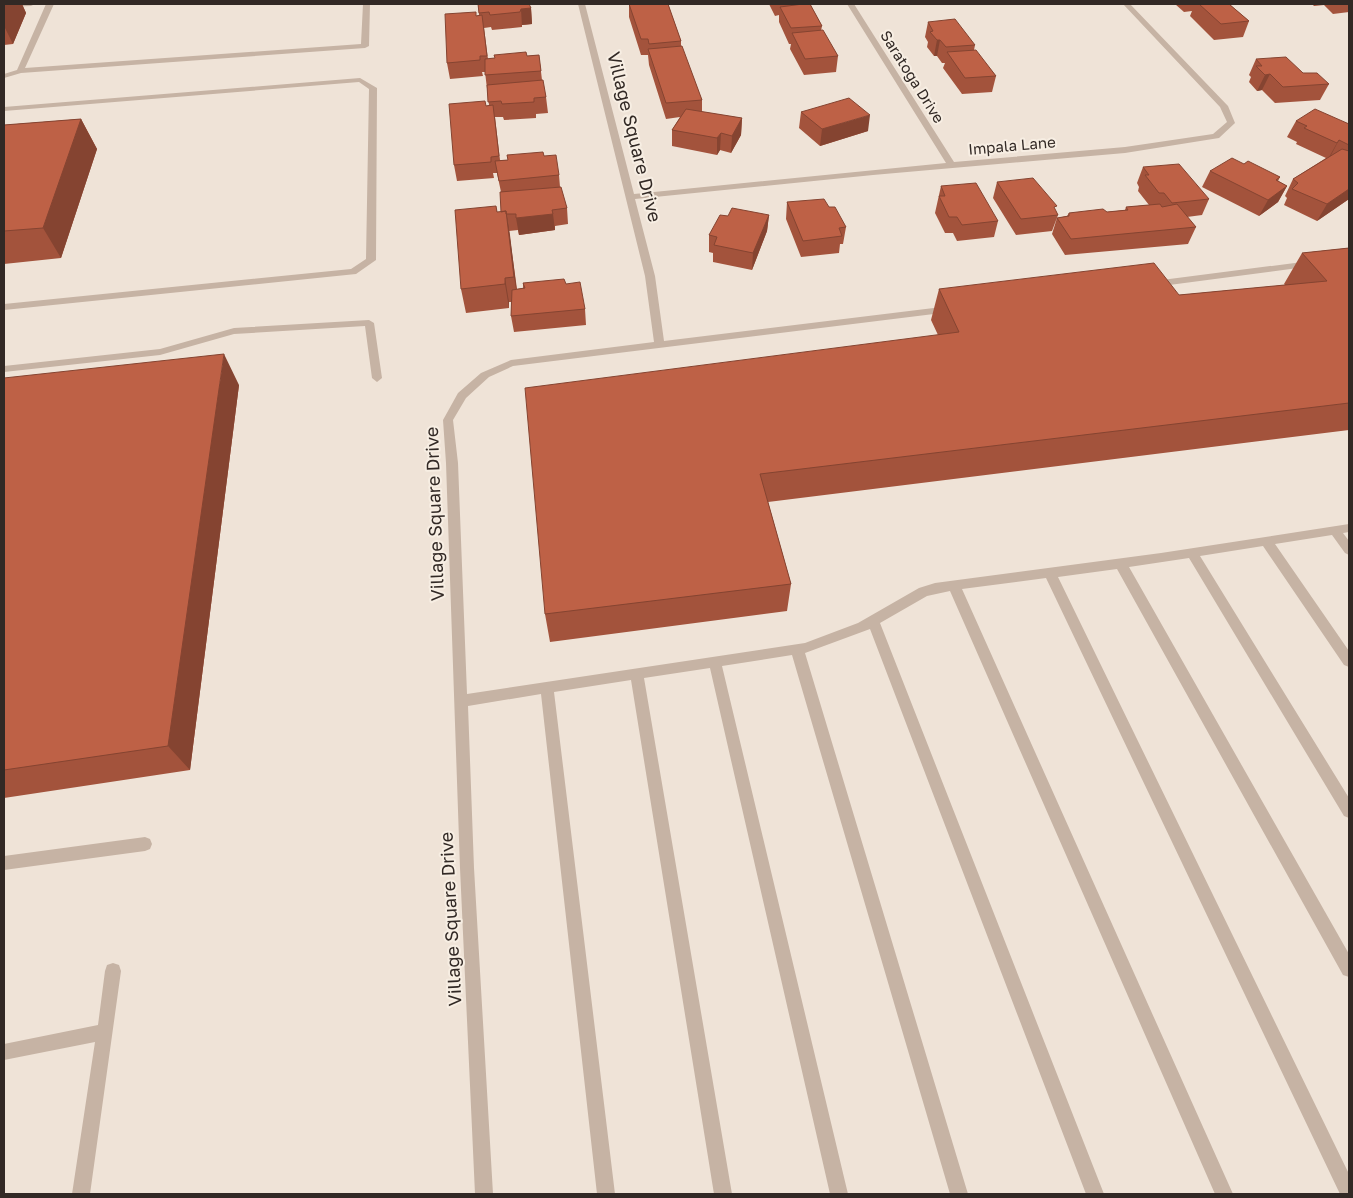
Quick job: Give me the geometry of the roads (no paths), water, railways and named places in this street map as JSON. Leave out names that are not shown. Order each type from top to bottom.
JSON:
[{"type":"street","points":[[4,5],[30,4]]},
{"type":"street","points":[[20,71],[50,4]]},
{"type":"street","points":[[4,76],[20,71],[366,46],[366,4]]},
{"type":"street","name":"Village Square Drive","points":[[484,1194],[467,868],[452,463],[448,420],[462,396],[485,376],[511,363],[660,346],[650,276],[582,4]]},
{"type":"street","name":"Saratoga Drive","points":[[850,4],[951,165]]},
{"type":"street","name":"Impala Lane","points":[[630,198],[951,165],[1125,150],[1216,136],[1231,123],[1224,106],[1126,4]]},
{"type":"street","points":[[4,109],[360,80],[373,88],[371,260],[354,272],[4,306]]},
{"type":"street","points":[[1142,285],[1320,263]]},
{"type":"street","points":[[660,346],[965,307]]},
{"type":"street","points":[[4,369],[160,352],[234,331],[369,323],[377,378]]},
{"type":"street","points":[[461,701],[797,649],[863,627],[923,592],[935,588],[1120,564],[1349,528]]},
{"type":"street","points":[[1335,531],[1349,550]]},
{"type":"street","points":[[1266,541],[1349,661]]},
{"type":"street","points":[[1192,553],[1349,811]]},
{"type":"street","points":[[1120,564],[1349,969]]},
{"type":"street","points":[[1050,573],[1349,1193]]},
{"type":"street","points":[[954,585],[1224,1194]]},
{"type":"street","points":[[873,621],[1095,1194]]},
{"type":"street","points":[[797,649],[958,1194]]},
{"type":"street","points":[[714,663],[839,1194]]},
{"type":"street","points":[[637,675],[723,1194]]},
{"type":"street","points":[[547,688],[606,1194]]},
{"type":"street","points":[[4,863],[145,844]]},
{"type":"street","points":[[81,1194],[113,971]]},
{"type":"street","points":[[4,1052],[105,1032]]}]
